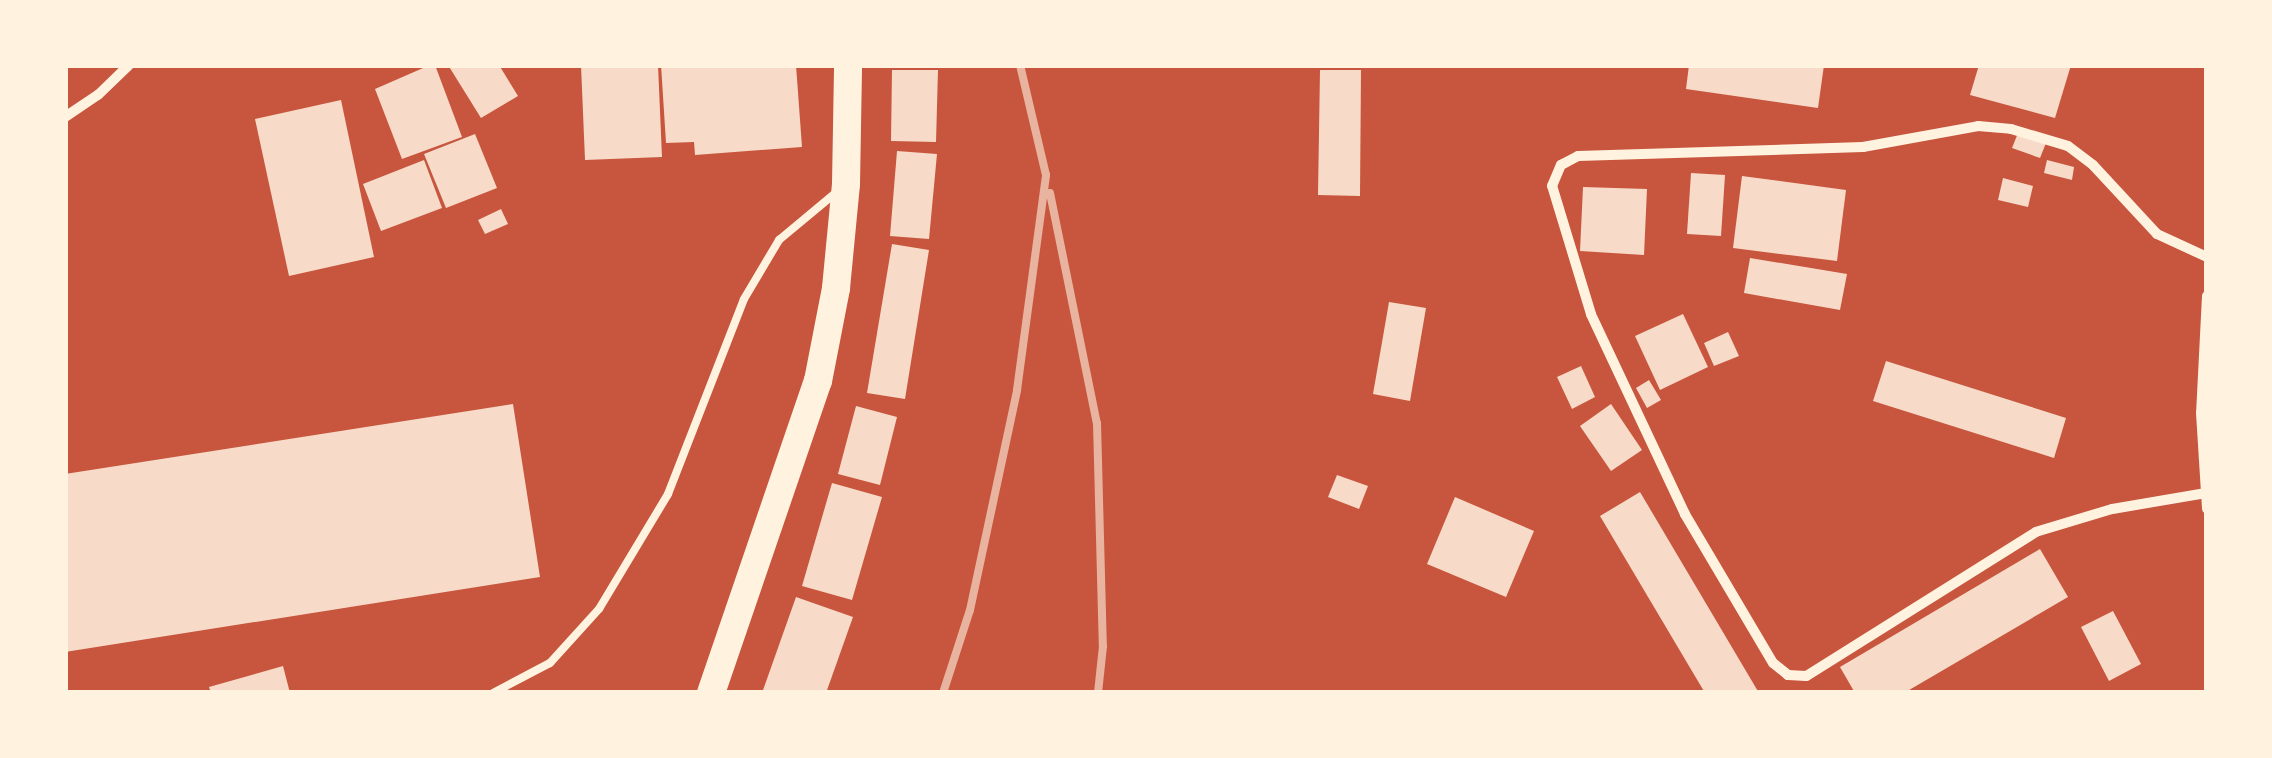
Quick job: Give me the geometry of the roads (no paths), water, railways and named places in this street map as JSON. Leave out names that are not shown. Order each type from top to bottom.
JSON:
[{"type":"highway","points":[[711,693],[818,381],[836,288],[846,184],[848,65]]},
{"type":"street","points":[[65,117],[98,95],[130,65]]},
{"type":"street","points":[[2206,493],[2112,509],[2036,532],[1806,676],[1788,674],[1773,663],[1686,514],[1591,314],[1552,186],[1561,165],[1578,156],[1863,148],[1978,126],[2011,129],[2068,146],[2094,165],[2157,234],[2207,257]]},
{"type":"street","points":[[2207,296],[2201,413],[2207,509]]},
{"type":"lane","points":[[493,693],[550,663],[599,609],[668,494],[744,299],[779,240],[846,184]]},
{"type":"railway","points":[[943,693],[970,610],[1017,390],[1046,175],[1020,65]]},
{"type":"railway","points":[[1050,193],[1097,423],[1103,646],[1098,693]]}]
